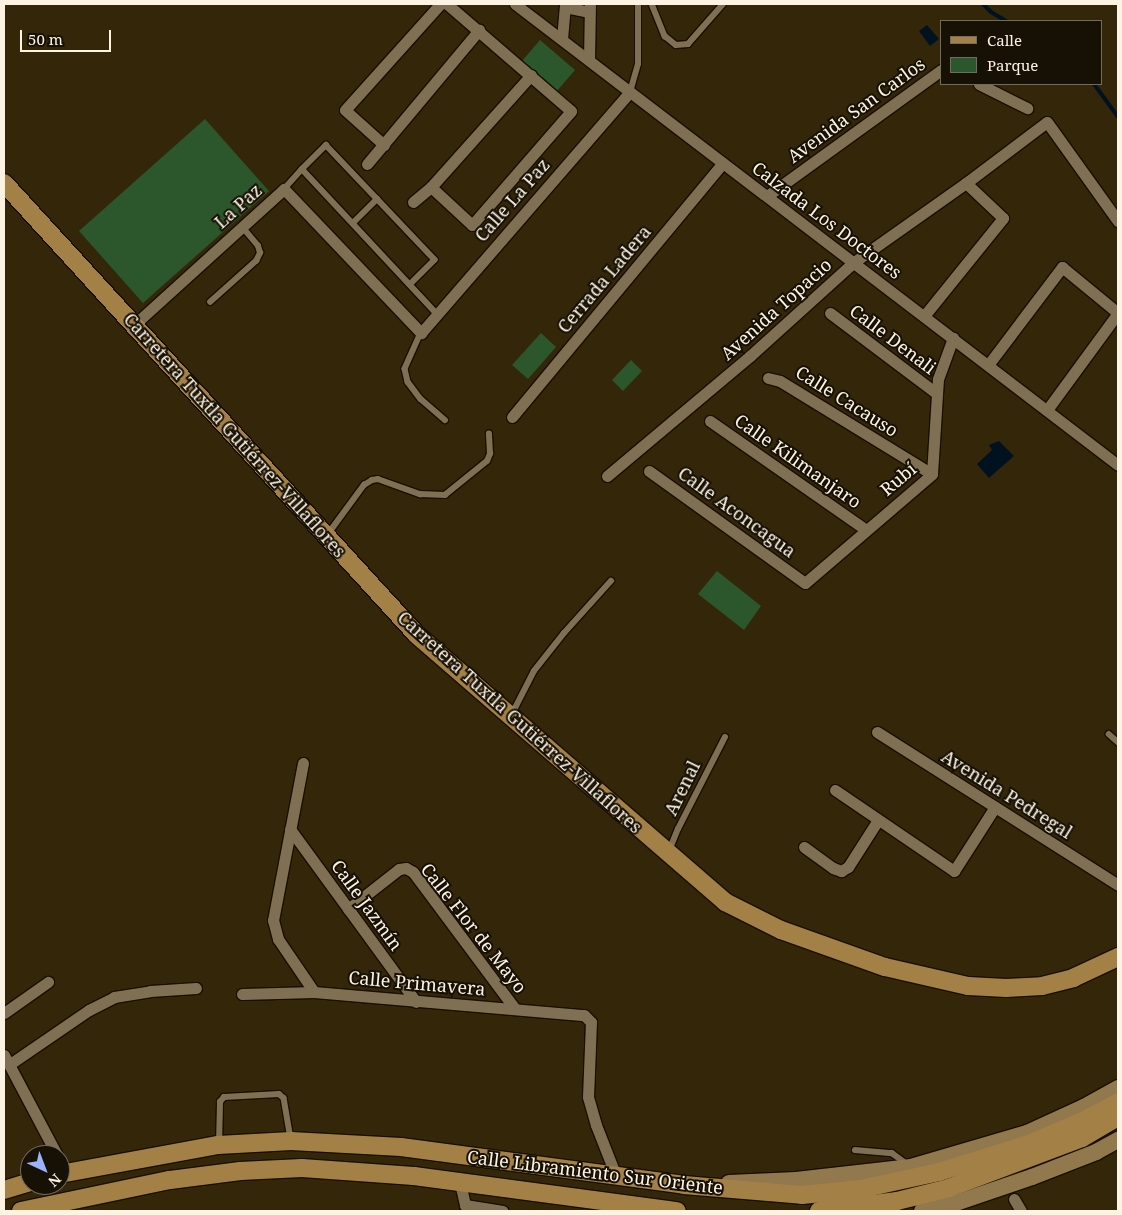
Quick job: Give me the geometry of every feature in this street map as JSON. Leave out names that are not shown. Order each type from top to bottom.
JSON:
[{"type":"main road","name":"Carretera Tuxtla Gutiérrez-Villaflores","points":[[4,183],[135,324],[417,635],[725,902],[781,930],[885,968],[968,986],[1006,988],[1042,986],[1072,978],[1118,957]]},
{"type":"main road","name":"Calle Libramiento Sur Oriente","points":[[70,1168],[218,1145],[291,1141],[401,1147],[684,1185],[802,1195],[861,1189],[939,1172],[1029,1144],[1083,1121],[1118,1102]]},
{"type":"main road","points":[[819,1211],[897,1201],[949,1188],[1082,1138],[1118,1117]]},
{"type":"main road","name":"Calle Libramiento Sur Oriente","points":[[26,1210],[170,1180],[240,1171],[302,1168],[414,1176],[677,1211]]},
{"type":"main road","points":[[4,1189],[20,1185]]},
{"type":"street","points":[[384,145],[345,110],[440,4]]},
{"type":"street","points":[[430,187],[472,225],[571,111],[447,4]]},
{"type":"street","name":"Calzada Los Doctores","points":[[515,4],[1118,464]]},
{"type":"street","points":[[562,39],[565,5],[589,8],[589,60]]},
{"type":"street","points":[[367,164],[479,30]]},
{"type":"street","name":"Avenida San Carlos","points":[[767,196],[940,71]]},
{"type":"street","points":[[413,202],[430,187],[531,75]]},
{"type":"street","points":[[981,85],[1026,108]]},
{"type":"street","name":"Calle La Paz","points":[[421,333],[630,92]]},
{"type":"street","name":"Avenida Topacio","points":[[607,476],[743,362],[854,262],[966,184],[1046,122],[1118,221]]},
{"type":"street","name":"Cerrada Ladera","points":[[512,417],[723,163]]},
{"type":"street","points":[[924,316],[1003,218],[966,184]]},
{"type":"street","name":"La Paz","points":[[135,324],[284,189],[421,333]]},
{"type":"street","points":[[988,365],[1062,267],[1118,313],[1048,410]]},
{"type":"street","name":"Calle Denali","points":[[830,313],[936,393]]},
{"type":"street","name":"Rubí","points":[[805,583],[932,474],[936,393],[940,370],[953,338]]},
{"type":"street","name":"Calle Cacauso","points":[[768,378],[780,380],[932,474]]},
{"type":"street","name":"Calle Kilimanjaro","points":[[710,421],[866,530]]},
{"type":"street","name":"Calle Aconcagua","points":[[648,471],[805,583]]},
{"type":"street","name":"Avenida Pedregal","points":[[877,732],[1118,885]]},
{"type":"street","points":[[303,764],[274,920],[278,939],[314,992]]},
{"type":"street","points":[[835,790],[954,871],[995,807]]},
{"type":"street","points":[[804,847],[841,872],[848,867],[878,820]]},
{"type":"street","name":"Calle Jazmín","points":[[290,830],[416,1002]]},
{"type":"street","name":"Calle Flor de Mayo","points":[[348,910],[399,869],[406,868],[413,872],[515,1009]]},
{"type":"street","points":[[4,1013],[48,982]]},
{"type":"street","points":[[52,1145],[7,1059],[114,997],[150,991],[196,988]]},
{"type":"street","name":"Calle Primavera","points":[[242,994],[314,992],[584,1015],[591,1022],[588,1097],[596,1125],[616,1176]]},
{"type":"street","points":[[684,1185],[796,1180],[911,1167],[1027,1133],[1084,1107],[1118,1088]]},
{"type":"street","points":[[922,1211],[953,1204],[1023,1180],[1096,1152],[1118,1140]]},
{"type":"street","points":[[460,1182],[465,1205],[502,1211],[502,1189]]},
{"type":"street","points":[[1014,1199],[1021,1211]]},
{"type":"lane","points":[[630,92],[638,64],[638,4]]},
{"type":"lane","points":[[652,4],[666,36],[676,45],[688,44],[723,4]]},
{"type":"lane","points":[[284,189],[326,145],[435,260],[410,284]]},
{"type":"lane","points":[[302,169],[437,314]]},
{"type":"lane","points":[[353,223],[378,199]]},
{"type":"lane","points":[[210,302],[256,261],[260,253],[258,246],[241,226]]},
{"type":"lane","points":[[421,333],[405,369],[408,382],[422,399],[446,420]]},
{"type":"lane","points":[[328,536],[364,485],[372,480],[378,479],[420,494],[445,495],[487,461],[490,454],[489,434]]},
{"type":"lane","points":[[511,716],[534,671],[564,633],[612,581]]},
{"type":"lane","points":[[1109,734],[1118,742]]},
{"type":"lane","name":"Arenal","points":[[668,854],[678,829],[725,737]]},
{"type":"lane","points":[[218,1145],[220,1102],[224,1096],[279,1094],[284,1098],[291,1141]]},
{"type":"lane","points":[[855,1150],[892,1153],[911,1167]]},
{"type":"green space","points":[[540,40],[575,70],[557,91],[522,61]]},
{"type":"green space","points":[[205,119],[269,191],[143,303],[79,231]]},
{"type":"green space","points":[[541,333],[556,347],[528,379],[512,365]]},
{"type":"green space","points":[[631,360],[642,371],[623,391],[612,380]]},
{"type":"green space","points":[[717,571],[761,606],[744,630],[698,594]]},
{"type":"water","points":[[927,25],[939,39],[930,46],[919,31]]},
{"type":"water","points":[[999,441],[1014,456],[989,478],[977,464],[992,450],[989,445]]},
{"type":"waterway","points":[[983,4],[991,12],[1004,20]]},
{"type":"waterway","points":[[1095,85],[1118,117]]}]
